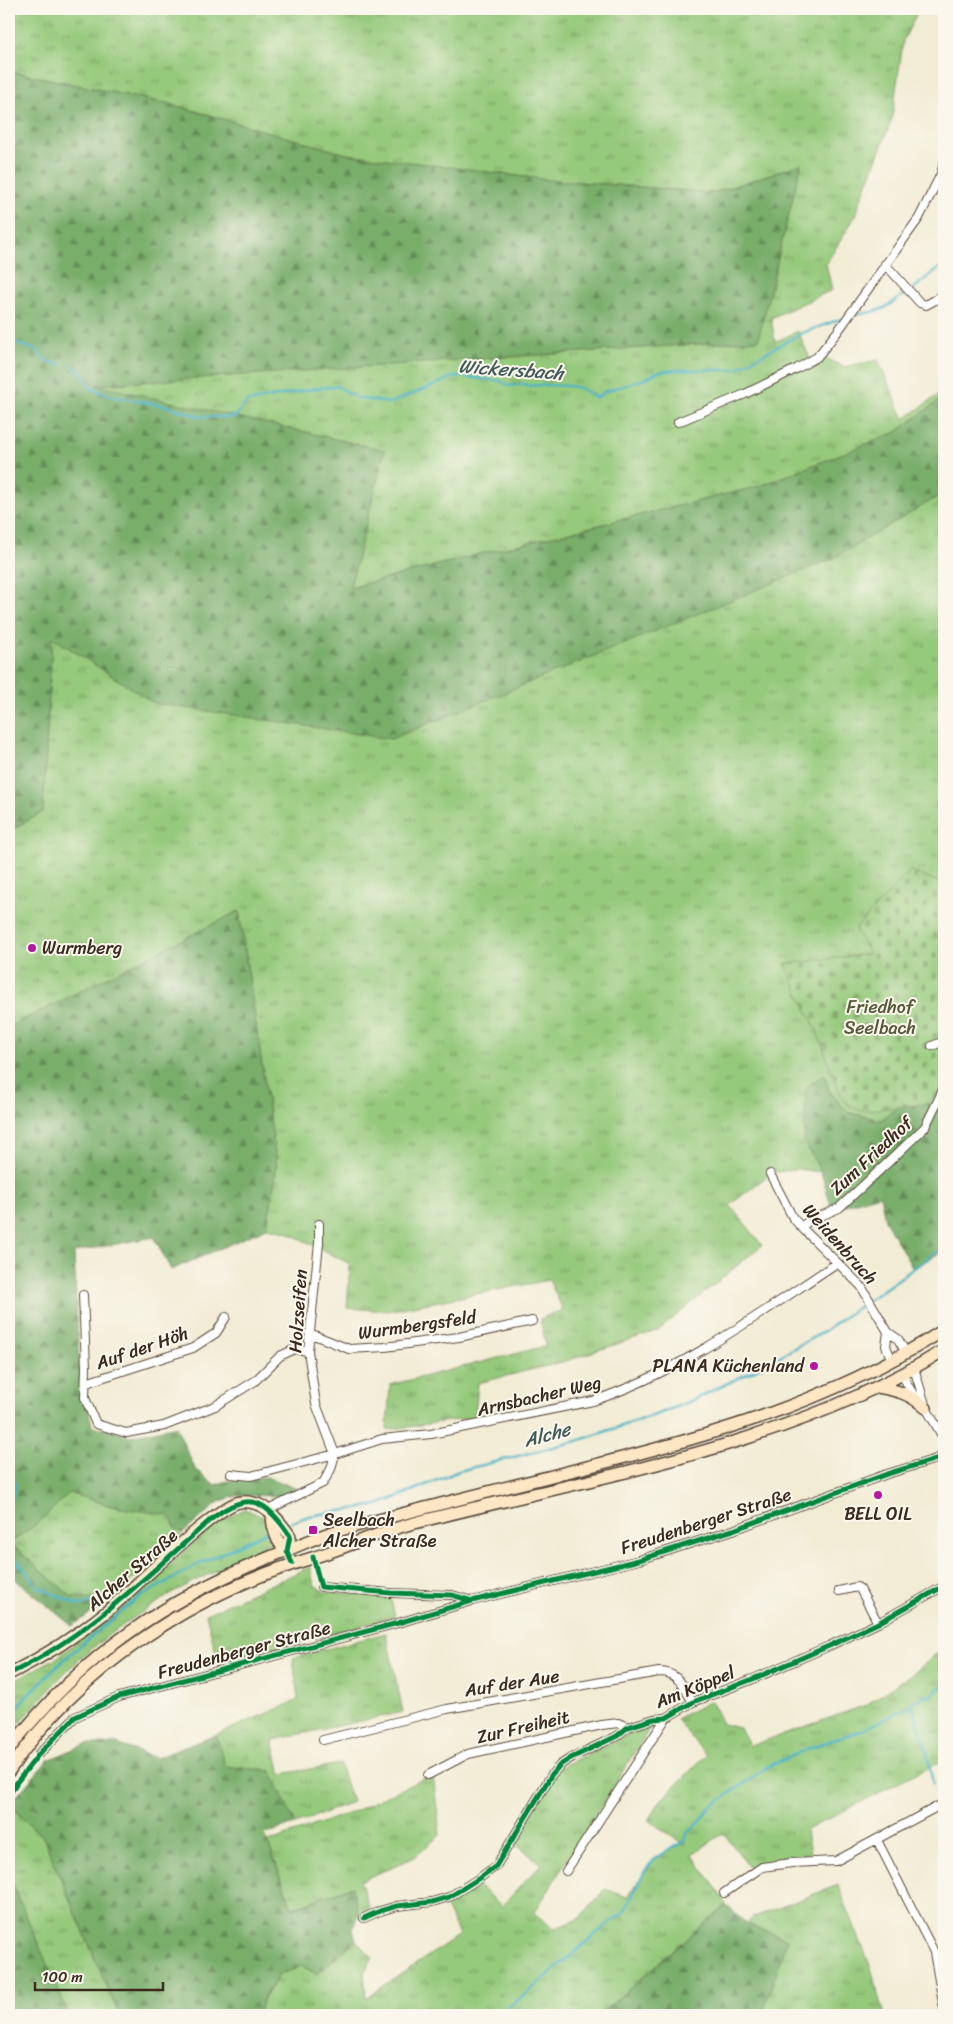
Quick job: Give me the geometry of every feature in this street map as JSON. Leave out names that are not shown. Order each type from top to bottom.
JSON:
[{"type":"main road","points":[[9,1749],[55,1694],[118,1639],[155,1614],[193,1592],[241,1568],[287,1551],[311,1539],[706,1436],[821,1395],[906,1353],[944,1330]]},
{"type":"main road","name":"Freudenberger Straße","points":[[9,1771],[53,1715],[104,1666],[183,1614],[246,1582],[292,1563],[313,1558],[376,1534],[664,1461],[803,1419],[902,1375],[944,1350]]},
{"type":"main road","points":[[906,1353],[914,1368]]},
{"type":"main road","points":[[892,1360],[902,1375]]},
{"type":"main road","points":[[877,1387],[896,1390],[917,1400],[926,1408]]},
{"type":"main road","name":"Alcher Straße","points":[[9,1674],[44,1656],[93,1622],[220,1511],[238,1502],[254,1503],[272,1515]]},
{"type":"main road","points":[[272,1515],[282,1534],[290,1536],[287,1551],[292,1563]]},
{"type":"street","points":[[678,422],[745,394],[817,357],[919,218],[941,174],[944,163]]},
{"type":"street","points":[[885,264],[920,303],[926,305],[937,299],[944,291]]},
{"type":"street","points":[[932,1046],[944,1042]]},
{"type":"street","name":"Zum Friedhof","points":[[800,1227],[839,1208],[904,1148],[925,1127],[944,1088]]},
{"type":"street","name":"Weidenbruch","points":[[770,1174],[800,1227],[854,1279],[870,1300],[888,1332],[898,1339],[906,1353]]},
{"type":"street","name":"Holzseifen","points":[[319,1224],[319,1243],[308,1351],[316,1404],[335,1454]]},
{"type":"street","name":"Arnsbacher Weg","points":[[231,1474],[251,1476],[335,1454],[382,1439],[431,1434],[593,1401],[612,1395],[671,1368],[704,1349],[837,1264]]},
{"type":"street","name":"Auf der Höh","points":[[83,1295],[85,1398],[96,1424],[126,1433],[164,1426],[215,1406],[255,1381],[280,1356],[294,1349],[308,1351]]},
{"type":"street","name":"Auf der Höh","points":[[86,1383],[193,1348],[216,1333],[226,1316]]},
{"type":"street","name":"Wurmbergsfeld","points":[[309,1333],[349,1349],[385,1347],[459,1337],[532,1321]]},
{"type":"street","name":"Weidenbruch","points":[[888,1332],[886,1346],[892,1360]]},
{"type":"street","points":[[914,1368],[926,1408],[944,1438]]},
{"type":"street","points":[[902,1375],[917,1400]]},
{"type":"street","points":[[272,1515],[323,1483],[331,1469],[335,1454]]},
{"type":"street","name":"Freudenberger Straße","points":[[39,1754],[75,1718],[119,1697],[398,1623],[472,1601],[648,1557],[733,1530],[887,1474],[936,1459],[944,1454]]},
{"type":"street","name":"Am Köppel","points":[[364,1918],[397,1906],[432,1902],[449,1897],[478,1880],[496,1866],[539,1793],[560,1765],[589,1748],[617,1736],[628,1726],[666,1718],[693,1702],[753,1679],[878,1623],[944,1586]]},
{"type":"street","name":"Freudenberger Straße","points":[[321,1587],[452,1595],[472,1601]]},
{"type":"street","points":[[839,1591],[857,1587],[860,1589],[878,1623]]},
{"type":"street","name":"Auf der Aue","points":[[323,1740],[447,1709],[659,1672],[668,1672],[675,1675],[693,1702]]},
{"type":"street","points":[[566,1871],[666,1718]]},
{"type":"street","name":"Zur Freiheit","points":[[428,1775],[455,1759],[496,1747],[602,1725],[618,1723],[628,1726]]},
{"type":"street","points":[[724,1893],[762,1867],[792,1863],[836,1861],[944,1803]]},
{"type":"street","points":[[877,1840],[934,1952],[944,2008]]},
{"type":"green space","points":[[9,9],[919,9],[903,41],[892,119],[853,220],[826,264],[832,290],[771,318],[775,342],[798,331],[810,359],[824,357],[843,367],[878,360],[904,419],[944,391],[944,397],[895,433],[760,486],[484,553],[350,588],[94,385],[758,340],[801,164],[713,193],[542,179],[346,154],[170,104],[9,71]]},
{"type":"green space","points":[[9,71],[170,104],[346,154],[542,179],[713,193],[801,164],[758,340],[96,385],[385,450],[350,588],[484,553],[760,486],[895,433],[944,397],[944,493],[832,559],[391,739],[154,703],[52,637],[43,812],[9,831]]},
{"type":"green space","points":[[944,493],[944,1080],[905,1102],[881,1120],[847,1112],[829,1091],[804,1141],[821,1172],[795,1169],[771,1173],[730,1205],[762,1245],[659,1330],[566,1361],[478,1383],[475,1417],[387,1430],[390,1385],[546,1346],[540,1319],[563,1310],[549,1280],[387,1311],[347,1308],[350,1264],[287,1232],[267,1228],[277,1166],[239,911],[9,1027],[9,831],[43,812],[51,636],[154,703],[832,559]]},
{"type":"green space","name":"Friedhof Seelbach","points":[[910,871],[944,884],[944,1083],[935,1103],[861,1111],[843,1101],[816,1029],[785,964],[869,954],[855,929]]},
{"type":"green space","points":[[239,911],[277,1166],[267,1228],[171,1270],[154,1237],[74,1252],[79,1367],[92,1426],[131,1436],[176,1426],[195,1469],[214,1485],[235,1479],[267,1477],[298,1489],[280,1496],[240,1495],[220,1501],[183,1533],[176,1529],[169,1515],[115,1507],[69,1493],[37,1524],[10,1543],[72,1597],[111,1599],[72,1626],[9,1574],[9,1027]]},
{"type":"green space","points":[[825,1074],[829,1091],[847,1112],[881,1120],[905,1102],[944,1080],[944,1250],[913,1269],[885,1220],[880,1195],[832,1209],[821,1172],[804,1141],[806,1087]]},
{"type":"green space","points":[[69,1493],[115,1507],[169,1515],[176,1529],[183,1533],[111,1599],[72,1597],[9,1543],[37,1524]]},
{"type":"green space","points":[[245,1509],[265,1518],[269,1543],[249,1556],[185,1586],[140,1613],[112,1633],[64,1674],[39,1700],[9,1737],[9,1683],[58,1657],[163,1571],[215,1524]]},
{"type":"green space","points":[[310,1567],[314,1585],[325,1592],[390,1596],[395,1616],[219,1665],[206,1614]]},
{"type":"green space","points":[[386,1633],[403,1712],[273,1740],[281,1774],[340,1764],[352,1802],[295,1824],[271,1771],[225,1766],[216,1735],[298,1700],[293,1658]]},
{"type":"green space","points":[[944,1647],[944,1758],[938,1763],[806,1830],[810,1853],[751,1870],[724,1833],[692,1854],[726,1905],[599,2015],[258,2015],[262,2001],[280,1974],[302,1965],[317,1974],[356,1940],[373,1958],[364,1972],[366,1998],[459,1935],[445,1905],[477,1885],[502,1906],[541,1864],[514,1843],[560,1767],[653,1723],[534,1913],[554,1929],[580,1918],[605,1889],[627,1897],[656,1857],[683,1843],[648,1820],[661,1800],[706,1755],[676,1719],[711,1701],[722,1724],[740,1728],[750,1746],[866,1705],[915,1672]]},
{"type":"green space","points":[[216,1735],[225,1766],[271,1771],[295,1824],[265,1834],[292,1908],[352,1887],[359,1914],[353,1929],[356,1940],[317,1974],[302,1966],[280,1974],[262,2001],[258,2015],[119,2015],[43,1837],[9,1805],[48,1760],[86,1744],[117,1744],[156,1758]]},
{"type":"green space","points":[[433,1774],[440,1835],[415,1857],[360,1881],[370,1909],[359,1914],[351,1887],[292,1908],[268,1842],[355,1811]]},
{"type":"green space","points":[[9,1805],[43,1837],[119,2015],[68,2015],[9,1876]]},
{"type":"green space","points":[[9,1876],[69,2015],[9,2015]]},
{"type":"green space","points":[[838,1885],[871,1968],[885,2015],[762,2015],[787,1939],[747,1924],[752,1918]]},
{"type":"green space","points":[[726,1905],[747,1924],[787,1939],[762,2015],[599,2015]]},
{"type":"waterway","name":"Wickersbach","points":[[913,289],[944,264]]},
{"type":"waterway","name":"Wickersbach","points":[[856,315],[882,309],[904,294]]},
{"type":"waterway","name":"Wickersbach","points":[[71,366],[84,374],[91,388],[110,396],[167,406],[201,417],[235,417],[247,402],[337,386],[357,398],[391,403],[456,376],[501,381],[509,386],[525,384],[528,386],[552,385],[575,387],[584,390],[596,398],[606,391],[645,379],[657,372],[675,370],[734,370],[802,333],[841,319]]},
{"type":"waterway","name":"Wickersbach","points":[[9,341],[37,350],[46,361],[62,365]]},
{"type":"waterway","name":"Alche","points":[[287,1524],[309,1516],[378,1505],[459,1471],[577,1441],[661,1413],[693,1400],[755,1370],[823,1332],[944,1247]]},
{"type":"waterway","points":[[9,1530],[11,1527],[9,1506],[15,1490],[15,1482]]},
{"type":"waterway","points":[[9,1719],[26,1697],[68,1656],[137,1599],[197,1565],[270,1530]]},
{"type":"waterway","name":"Alche","points":[[9,1550],[37,1586],[77,1605],[107,1602]]},
{"type":"waterway","points":[[496,2015],[521,1998],[603,1928],[620,1916],[624,1912],[646,1869],[656,1858],[685,1841],[688,1831],[695,1827],[709,1808],[769,1766],[812,1747],[860,1731],[909,1707],[916,1699],[920,1700],[923,1696],[932,1696],[937,1689],[944,1687]]},
{"type":"waterway","points":[[912,1704],[927,1752],[933,1784]]},
{"type":"waterway","points":[[944,1825],[944,1830]]},
{"type":"cycle path","points":[[9,1796],[17,1782],[39,1754],[75,1717],[119,1697],[398,1623],[472,1601],[639,1560],[733,1530],[887,1474],[936,1459],[944,1454]]},
{"type":"cycle path","points":[[9,1674],[37,1659],[90,1624],[209,1521],[234,1505],[254,1502],[272,1513],[290,1536],[287,1551],[292,1563]]},
{"type":"cycle path","points":[[313,1557],[321,1587],[391,1593],[452,1595],[472,1601]]},
{"type":"cycle path","points":[[364,1918],[397,1906],[432,1902],[449,1897],[496,1866],[552,1774],[560,1765],[571,1758],[617,1736],[628,1727],[654,1719],[666,1718],[693,1702],[753,1679],[829,1646],[878,1623],[944,1586]]},
{"type":"place","name":"Wurmberg","points":[[32,948]]},
{"type":"place","name":"PLANA Küchenland","points":[[814,1366]]},
{"type":"place","name":"BELL OIL","points":[[878,1495]]},
{"type":"place","name":"Seelbach Alcher Straße","points":[[313,1530]]}]
